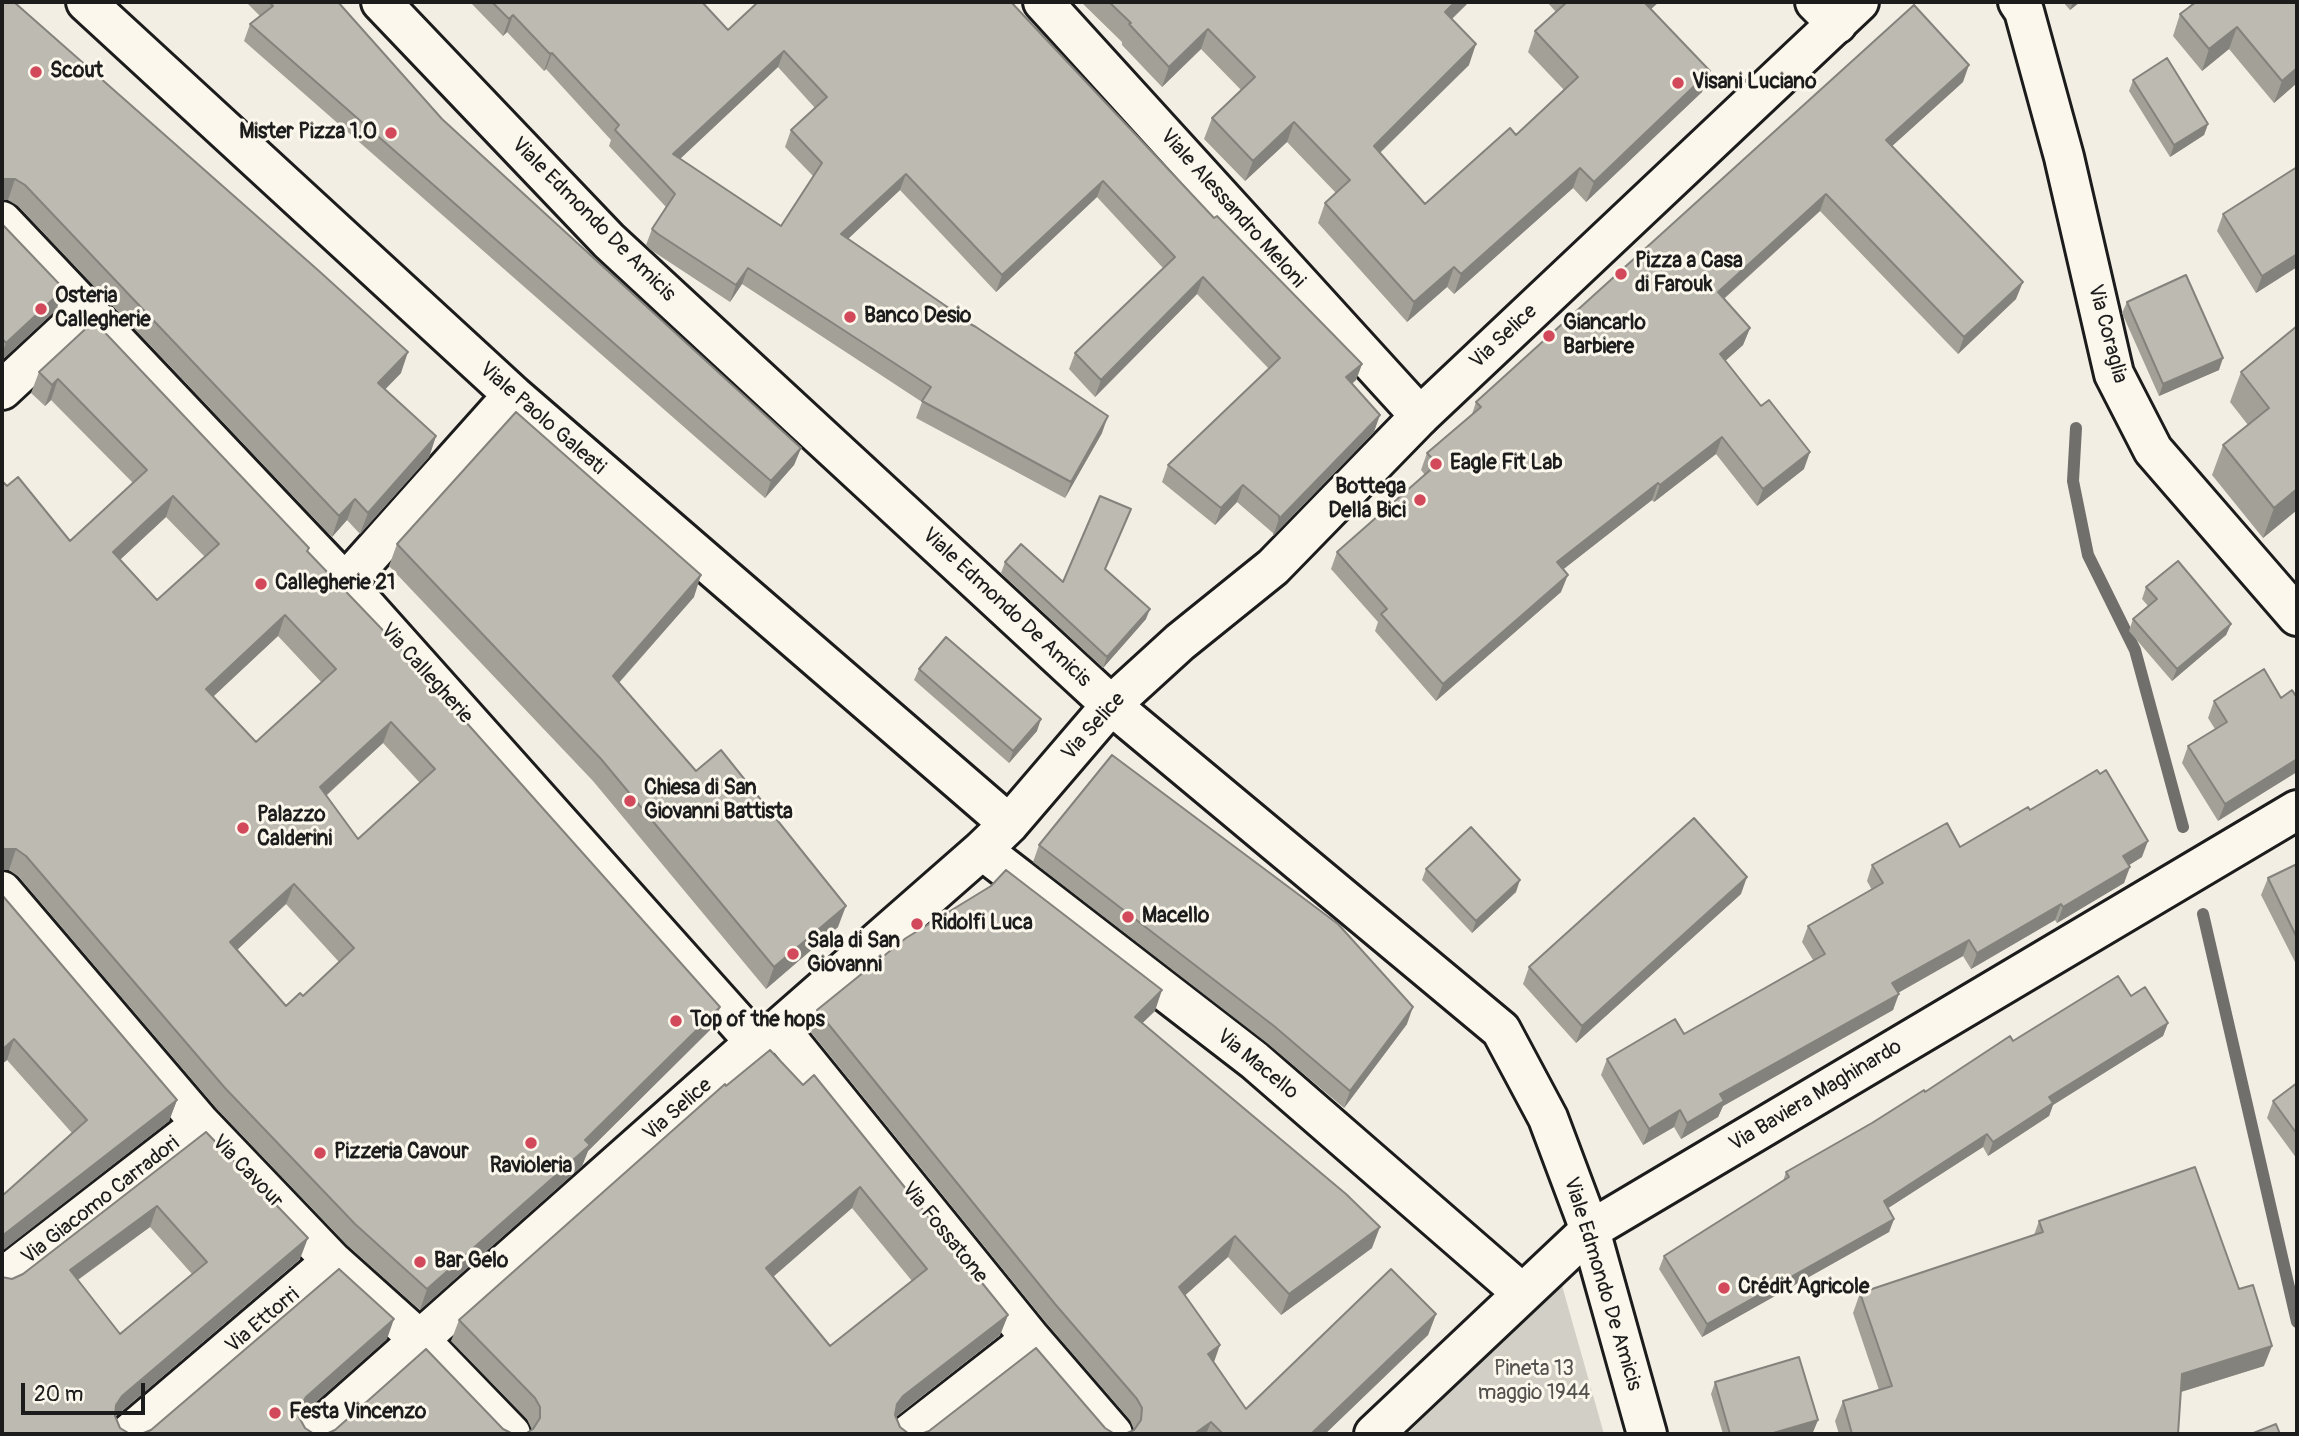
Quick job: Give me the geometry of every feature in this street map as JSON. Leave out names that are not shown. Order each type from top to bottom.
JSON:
[{"type":"street","name":"Viale Paolo Galeati","points":[[86,2],[995,837]]},
{"type":"street","name":"Viale Edmondo De Amicis","points":[[382,2],[609,241],[1111,705],[1501,1030],[1548,1118],[1590,1230],[1647,1434]]},
{"type":"street","name":"Viale Alessandro Meloni","points":[[1043,2],[1420,416]]},
{"type":"street","name":"Via Coraglia","points":[[2018,2],[2024,11],[2064,157],[2114,374],[2153,450],[2297,616]]},
{"type":"street","name":"Via Selice","points":[[313,1434],[995,837],[1111,705],[1180,642],[1273,567],[1420,416],[1837,9]]},
{"type":"street","name":"Via Callegherie","points":[[2,221],[767,1035]]},
{"type":"street","points":[[2,390],[86,312]]},
{"type":"street","points":[[345,583],[513,395]]},
{"type":"street","name":"Via Baviera Maghinardo","points":[[1374,1434],[1590,1230],[2297,810]]},
{"type":"street","name":"Via Macello","points":[[995,837],[1522,1293]]},
{"type":"street","name":"Via Cavour","points":[[2,891],[201,1124],[332,1261],[419,1339],[511,1434]]},
{"type":"street","name":"Via Fossatone","points":[[767,1035],[1113,1434]]},
{"type":"street","name":"Via Giacomo Carradori","points":[[2,1278],[201,1124]]},
{"type":"street","name":"Via Ettorri","points":[[129,1434],[332,1261]]},
{"type":"street","points":[[909,1434],[1031,1339]]},
{"type":"green space","name":"Pineta 13 maggio 1944","points":[[1561,1282],[1604,1434],[1407,1434]]},
{"type":"building","points":[[2,2],[14,2],[408,352],[378,383],[436,436],[368,513],[355,499],[339,516],[25,185],[15,179],[2,180]]},
{"type":"building","points":[[269,2],[338,2],[442,119],[801,448],[771,481],[250,24],[273,6]]},
{"type":"building","points":[[492,2],[702,2],[728,30],[758,2],[1011,2],[1214,218],[1217,216],[1362,364],[1346,377],[1380,415],[1279,519],[1279,516],[1243,485],[1221,508],[1168,465],[1280,358],[1203,277],[1101,380],[1075,353],[1175,257],[1103,181],[1002,275],[906,174],[841,234],[959,315],[957,317],[1108,416],[1071,482],[922,401],[931,387],[748,268],[736,285],[658,234],[652,229],[675,194],[615,130],[619,125],[552,53],[550,54],[513,15],[509,19]],"holes":[[[784,51],[827,97],[791,130],[822,163],[781,226],[673,154]]]},
{"type":"building","points":[[1109,2],[1455,2],[1445,12],[1476,44],[1374,146],[1425,204],[1510,128],[1516,135],[1578,77],[1535,31],[1567,2],[1644,2],[1710,71],[1594,182],[1580,168],[1461,274],[1454,267],[1414,302],[1325,203],[1350,180],[1294,122],[1253,161],[1212,118],[1255,77],[1208,29],[1169,67]]},
{"type":"building","points":[[2196,2],[2297,2],[2297,68],[2282,81],[2237,27],[2209,49],[2180,14]]},
{"type":"building","points":[[1914,5],[1969,65],[1886,140],[2023,282],[1964,337],[1826,194],[1718,292],[1750,328],[1720,354],[1761,406],[1769,400],[1810,452],[1763,489],[1722,437],[1557,562],[1568,575],[1443,684],[1381,614],[1387,609],[1337,552],[1437,464],[1427,453],[1481,407],[1476,402]]},
{"type":"building","points":[[2167,58],[2208,124],[2174,145],[2133,80]]},
{"type":"building","points":[[2297,167],[2297,254],[2262,276],[2223,214]]},
{"type":"building","points":[[2,224],[64,289],[6,343],[2,338]]},
{"type":"building","points":[[2186,275],[2223,358],[2163,384],[2127,302]]},
{"type":"building","name":"Palazzo Calderini","points":[[94,321],[309,548],[307,551],[399,647],[720,1007],[585,1140],[590,1145],[427,1289],[355,1224],[225,1088],[26,856],[16,849],[2,850],[2,481],[7,486],[18,477],[70,541],[147,470],[58,379],[52,385],[39,372]],"holes":[[[173,496],[219,544],[157,600],[113,552]],[[285,615],[336,669],[256,742],[206,689]],[[391,722],[435,769],[358,839],[320,787]],[[294,884],[354,948],[303,996],[300,993],[286,1006],[230,942]]]},
{"type":"building","points":[[2297,326],[2297,489],[2274,508],[2223,445],[2269,408],[2241,372]]},
{"type":"building","points":[[516,412],[701,575],[613,676],[696,771],[721,750],[846,906],[774,967],[601,759],[397,544]]},
{"type":"building","points":[[1100,496],[1131,509],[1105,569],[1150,609],[1107,657],[1005,562],[1021,544],[1063,582]]},
{"type":"building","points":[[2178,561],[2231,624],[2177,669],[2133,619],[2157,599],[2146,587]]},
{"type":"building","points":[[946,637],[1041,719],[1013,751],[919,669]]},
{"type":"building","points":[[2264,669],[2281,698],[2292,690],[2297,698],[2297,759],[2225,804],[2188,746],[2227,722],[2214,701]]},
{"type":"building","name":"Macello","points":[[1112,755],[1338,924],[1413,1007],[1350,1091],[1274,1026],[1039,845]]},
{"type":"building","points":[[2097,770],[2100,774],[2106,770],[2148,841],[2123,856],[2130,867],[1977,953],[1969,940],[1892,983],[1899,994],[1720,1094],[1724,1101],[1687,1123],[1680,1110],[1649,1129],[1607,1059],[1675,1019],[1684,1034],[1825,954],[1808,926],[1883,883],[1872,865],[1947,823],[1960,847]]},
{"type":"building","points":[[1694,818],[1747,877],[1582,1026],[1529,967]]},
{"type":"building","points":[[1471,827],[1520,880],[1476,921],[1426,869]]},
{"type":"building","points":[[2297,864],[2297,938],[2268,878]]},
{"type":"building","points":[[1006,870],[1162,990],[1135,1017],[1346,1194],[1380,1227],[1289,1294],[1235,1236],[1179,1287],[1220,1345],[1208,1354],[1246,1409],[1391,1269],[1436,1314],[1311,1434],[1223,1434],[1211,1422],[1194,1434],[1125,1434],[1134,1430],[1141,1420],[1142,1408],[1137,1399],[1055,1304],[817,1010],[906,938],[991,886]]},
{"type":"building","points":[[2,895],[177,1100],[2,1236],[2,1196],[87,1120],[14,1039],[2,1050]]},
{"type":"building","points":[[2118,976],[2131,996],[2145,987],[2168,1023],[2049,1097],[2053,1103],[1993,1142],[1987,1134],[1884,1201],[1894,1219],[1707,1324],[1664,1256],[1789,1177],[1786,1172],[1924,1090],[1925,1092],[2010,1036],[2013,1041]]},
{"type":"building","points":[[770,1050],[803,1085],[814,1075],[1008,1315],[903,1396],[897,1404],[895,1415],[900,1427],[909,1434],[525,1434],[533,1429],[540,1418],[540,1407],[535,1398],[459,1320],[725,1084],[726,1086]],"holes":[[[860,1187],[927,1269],[830,1346],[766,1268]]]},
{"type":"building","points":[[2297,1083],[2297,1134],[2273,1101]]},
{"type":"building","points":[[206,1132],[308,1238],[122,1396],[116,1405],[115,1416],[120,1428],[130,1434],[2,1434],[2,1277],[12,1279],[23,1274]],"holes":[[[157,1206],[207,1262],[120,1334],[70,1270]]]},
{"type":"building","points":[[2195,1167],[2239,1289],[2253,1285],[2272,1346],[2182,1374],[2178,1434],[1852,1434],[1843,1401],[1892,1386],[1860,1293],[2043,1232],[2039,1221]]},
{"type":"building","points":[[339,1269],[394,1319],[306,1397],[300,1407],[299,1417],[305,1428],[314,1434],[141,1434],[151,1430]]},
{"type":"building","points":[[1036,1348],[1105,1428],[1120,1434],[921,1434],[929,1431]]},
{"type":"building","points":[[426,1349],[503,1429],[513,1434],[326,1434],[335,1430]]},
{"type":"building","points":[[1799,1357],[1818,1420],[1770,1434],[1730,1434],[1715,1382]]},
{"type":"building","points":[[2276,1424],[2280,1434],[2251,1434]]},
{"type":"waterway","points":[[2076,428],[2073,481],[2088,555],[2135,650],[2183,827]]},
{"type":"waterway","points":[[2203,914],[2297,1322]]},
{"type":"place","name":"Scout","points":[[36,72]]},
{"type":"place","name":"Visani Luciano","points":[[1678,83]]},
{"type":"place","name":"Mister Pizza 1.0","points":[[391,133]]},
{"type":"place","name":"Pizza a Casa di Farouk","points":[[1621,274]]},
{"type":"place","name":"Osteria Callegherie","points":[[41,309]]},
{"type":"place","name":"Banco Desio","points":[[850,317]]},
{"type":"place","name":"Giancarlo Barbiere","points":[[1549,336]]},
{"type":"place","name":"Eagle Fit Lab","points":[[1436,464]]},
{"type":"place","name":"Bottega Della Bici","points":[[1420,500]]},
{"type":"place","name":"Callegherie 21","points":[[261,584]]},
{"type":"place","name":"Chiesa di San Giovanni Battista","points":[[630,801]]},
{"type":"place","name":"Palazzo Calderini","points":[[243,828]]},
{"type":"place","name":"Macello","points":[[1128,917]]},
{"type":"place","name":"Ridolfi Luca","points":[[917,924]]},
{"type":"place","name":"Sala di San Giovanni","points":[[793,954]]},
{"type":"place","name":"Top of the hops","points":[[676,1021]]},
{"type":"place","name":"Ravioleria","points":[[531,1143]]},
{"type":"place","name":"Pizzeria Cavour","points":[[320,1153]]},
{"type":"place","name":"Bar Gelo","points":[[420,1262]]},
{"type":"place","name":"Crédit Agricole","points":[[1724,1288]]},
{"type":"place","name":"Festa Vincenzo","points":[[275,1413]]}]
